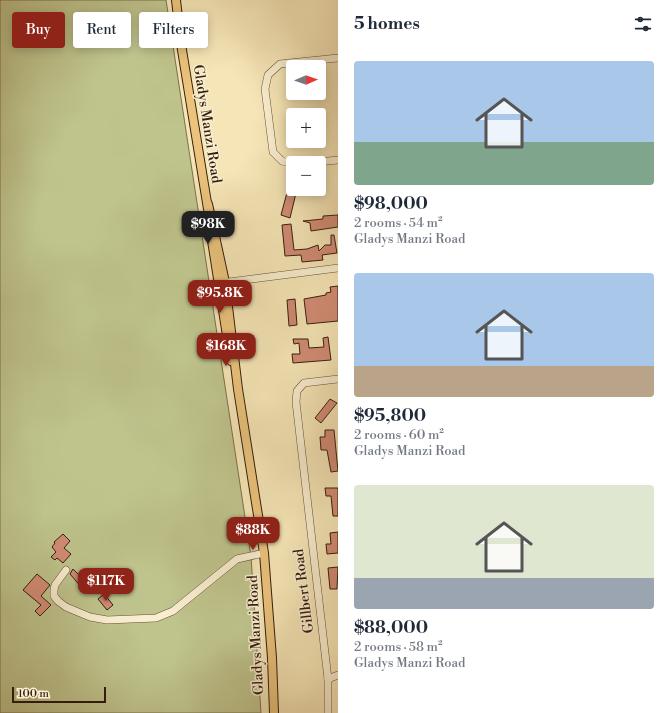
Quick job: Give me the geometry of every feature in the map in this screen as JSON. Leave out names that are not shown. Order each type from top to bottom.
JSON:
[{"type":"main road","name":"Gladys Manzi Road","points":[[176,0],[181,44],[222,283],[233,372],[238,389],[264,553],[272,658],[274,713]]},
{"type":"street","points":[[286,162],[282,161],[273,152],[265,89],[268,75],[280,64],[338,58]]},
{"type":"street","points":[[326,161],[338,160]]},
{"type":"street","points":[[222,283],[338,268]]},
{"type":"street","name":"Gillbert Road","points":[[328,713],[328,679],[296,402],[297,391],[304,383],[338,379]]},
{"type":"street","points":[[66,570],[55,585],[54,596],[66,607],[90,617],[107,620],[156,618],[173,612],[237,559],[264,553]]},
{"type":"street","points":[[328,679],[338,674]]},
{"type":"green space","points":[[0,0],[166,0],[168,12],[139,12],[139,48],[173,48],[251,556],[261,713],[0,713]]},
{"type":"building","points":[[286,196],[295,196],[290,218],[281,215]]},
{"type":"building","points":[[338,215],[338,227],[311,231],[310,223],[303,221],[323,219],[323,216]]},
{"type":"building","points":[[291,224],[294,250],[307,249],[318,245],[319,251],[325,245],[331,245],[331,235],[334,235],[337,253],[322,255],[323,260],[302,262],[301,255],[285,256],[282,225]]},
{"type":"building","points":[[338,286],[338,321],[307,324],[304,299],[326,295],[326,293],[331,292],[330,287]]},
{"type":"building","points":[[295,299],[297,325],[289,326],[287,300]]},
{"type":"building","points":[[328,337],[331,360],[293,363],[292,354],[300,354],[299,343],[294,344],[293,339],[308,339],[309,348],[324,347],[323,338]]},
{"type":"building","points":[[330,399],[337,403],[321,423],[315,418]]},
{"type":"building","points":[[325,430],[334,430],[338,471],[331,472],[327,450],[321,450],[320,437],[325,437]]},
{"type":"building","points":[[325,488],[338,488],[338,516],[333,516],[331,496],[326,496]]},
{"type":"building","points":[[338,532],[338,553],[327,554],[326,544],[331,544],[330,533]]},
{"type":"building","points":[[63,534],[70,541],[64,548],[71,554],[63,563],[57,558],[55,560],[51,557],[56,552],[52,547],[55,543],[54,542]]},
{"type":"building","points":[[338,567],[337,589],[330,589],[328,568]]},
{"type":"building","points":[[73,569],[79,575],[82,572],[90,579],[82,588],[70,574]]},
{"type":"building","points":[[37,574],[50,585],[41,596],[51,605],[40,616],[35,611],[41,605],[23,590]]},
{"type":"building","points":[[104,594],[113,605],[107,610],[98,599]]}]
